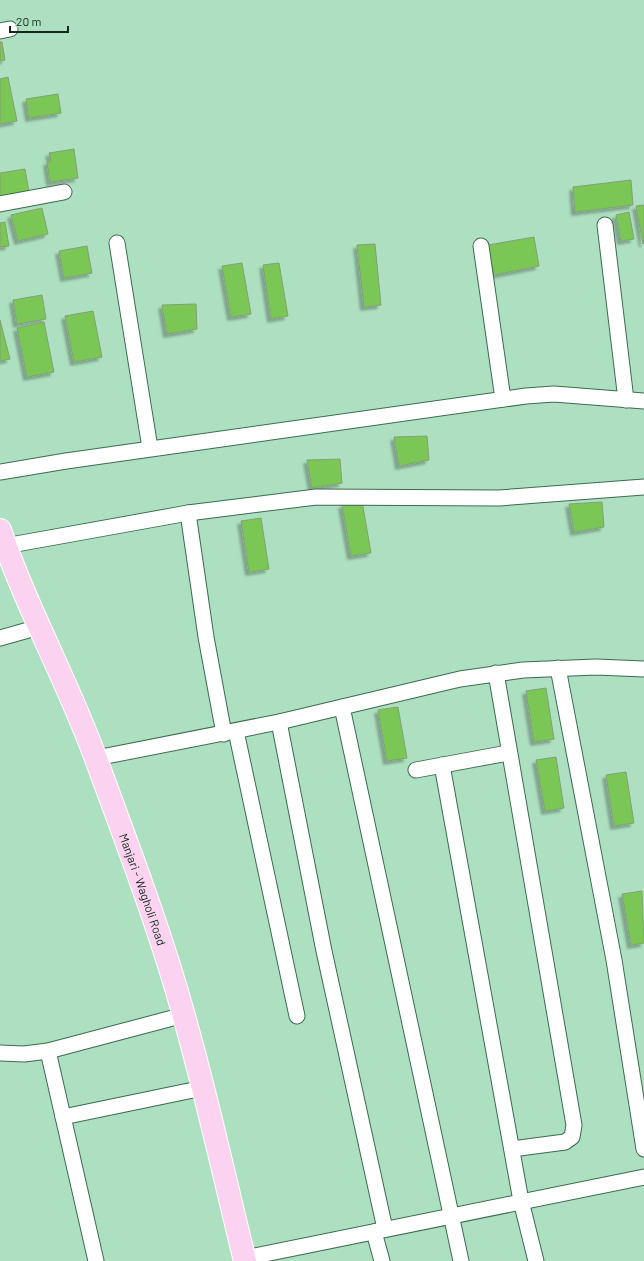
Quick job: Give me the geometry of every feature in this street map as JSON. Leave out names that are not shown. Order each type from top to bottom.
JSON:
[{"type":"main road","name":"Manjari - Wagholi Road","points":[[3,538],[38,627],[78,714],[96,758],[157,931],[184,1015],[245,1260]]},
{"type":"street","points":[[0,204],[64,192]]},
{"type":"street","points":[[604,225],[626,400]]},
{"type":"street","points":[[117,243],[150,448]]},
{"type":"street","points":[[481,246],[503,399]]},
{"type":"street","points":[[0,472],[150,448],[503,399],[554,394],[644,401]]},
{"type":"street","points":[[3,538],[316,497],[499,498],[644,487]]},
{"type":"street","points":[[188,513],[206,637],[297,1016]]},
{"type":"street","points":[[0,638],[38,627]]},
{"type":"street","points":[[96,758],[279,722],[460,679],[496,673],[558,668],[596,667],[644,669]]},
{"type":"street","points":[[558,668],[614,960],[644,1149]]},
{"type":"street","points":[[496,673],[508,753],[574,1125],[572,1137],[565,1142],[512,1149]]},
{"type":"street","points":[[342,707],[450,1216],[461,1261]]},
{"type":"street","points":[[279,722],[379,1230],[382,1261]]},
{"type":"street","points":[[416,770],[508,753]]},
{"type":"street","points":[[442,765],[521,1201],[536,1261]]},
{"type":"street","points":[[0,1053],[24,1054],[48,1051],[184,1015]]},
{"type":"street","points":[[48,1051],[96,1261]]},
{"type":"street","points":[[63,1117],[203,1088]]},
{"type":"street","points":[[245,1260],[379,1230],[644,1177]]},
{"type":"building","points":[[0,42],[2,42],[5,60],[0,61]]},
{"type":"building","points":[[8,77],[17,121],[0,124],[0,79]]},
{"type":"building","points":[[58,94],[61,113],[29,118],[26,99]]},
{"type":"building","points":[[74,149],[78,178],[50,182],[47,162],[51,161],[49,153]]},
{"type":"building","points":[[25,169],[29,192],[0,197],[0,173]]},
{"type":"building","points":[[631,180],[633,205],[575,212],[573,187]]},
{"type":"building","points":[[644,205],[644,243],[643,244],[636,206]]},
{"type":"building","points":[[42,208],[48,234],[18,241],[11,215]]},
{"type":"building","points":[[629,212],[634,239],[621,241],[616,215]]},
{"type":"building","points":[[5,222],[9,246],[0,247],[0,223]]},
{"type":"building","points":[[534,237],[539,266],[494,275],[488,245]]},
{"type":"building","points":[[375,244],[381,305],[364,307],[357,245]]},
{"type":"building","points":[[87,246],[92,273],[64,278],[59,251]]},
{"type":"building","points":[[242,263],[251,314],[231,317],[222,266]]},
{"type":"building","points":[[279,263],[288,316],[271,319],[263,265]]},
{"type":"building","points":[[42,295],[46,319],[17,324],[13,300]]},
{"type":"building","points":[[196,304],[197,329],[167,334],[162,305]]},
{"type":"building","points":[[93,311],[102,357],[74,362],[65,316]]},
{"type":"building","points":[[0,320],[10,359],[0,361]]},
{"type":"building","points":[[44,322],[54,372],[27,377],[17,328]]},
{"type":"building","points":[[427,436],[429,460],[399,466],[394,437]]},
{"type":"building","points":[[340,459],[342,483],[312,488],[307,460]]},
{"type":"building","points":[[362,501],[371,553],[351,556],[342,505]]},
{"type":"building","points":[[602,502],[604,527],[574,532],[569,504]]},
{"type":"building","points":[[261,518],[269,569],[249,572],[241,521]]},
{"type":"building","points":[[546,688],[554,739],[534,742],[526,691]]},
{"type":"building","points":[[398,707],[407,758],[387,761],[378,710]]},
{"type":"building","points":[[556,757],[564,808],[545,811],[536,760]]},
{"type":"building","points":[[626,772],[634,823],[614,826],[606,775]]},
{"type":"building","points":[[642,891],[644,943],[631,945],[622,894]]}]
